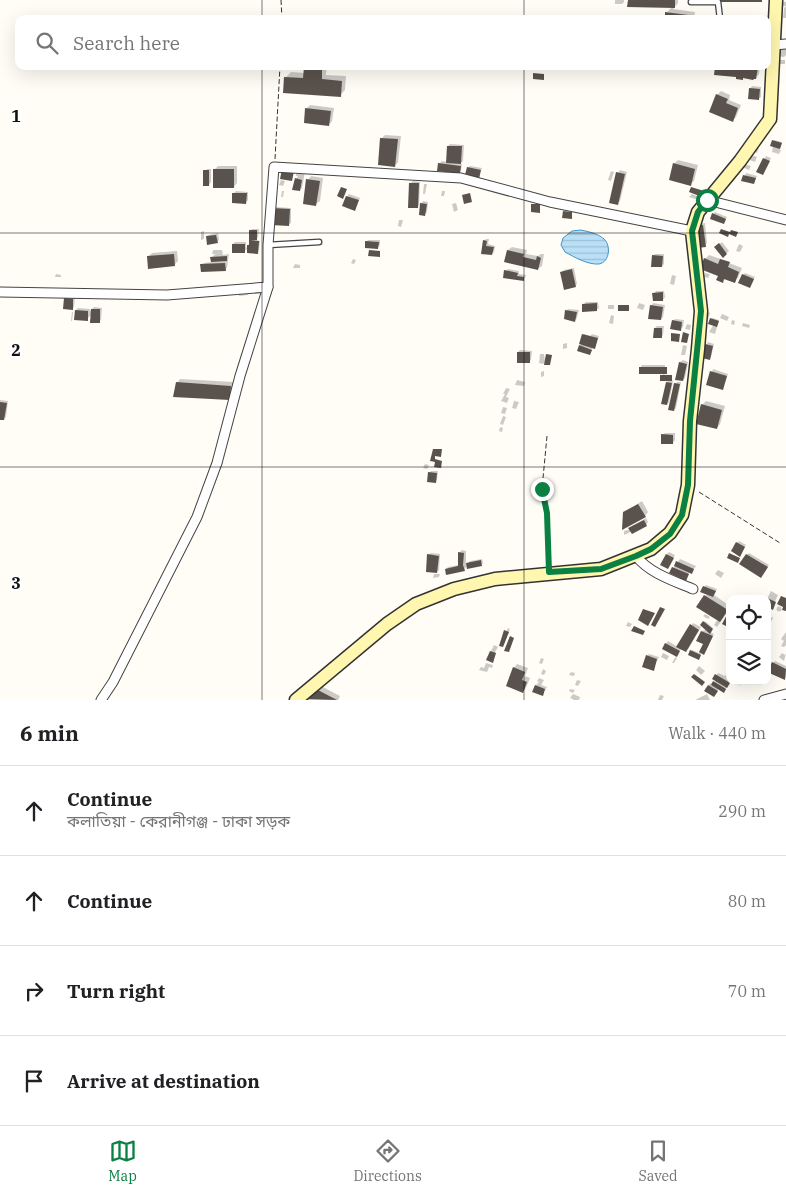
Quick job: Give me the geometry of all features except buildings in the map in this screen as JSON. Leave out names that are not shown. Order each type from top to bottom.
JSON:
[{"type":"main road","points":[[296,700],[387,624],[416,604],[454,589],[495,579],[549,572],[601,569],[651,549],[670,534],[682,515],[688,485],[690,421],[701,311],[692,231],[698,212],[740,161],[770,119],[776,0]]},
{"type":"street","points":[[101,700],[113,682],[197,517],[217,463],[240,376],[268,287],[268,245],[274,167],[461,178],[550,202],[692,231]]},
{"type":"street","points":[[707,200],[786,220]]},
{"type":"street","points":[[0,292],[167,295],[268,287]]},
{"type":"street","points":[[636,556],[642,563],[665,577],[693,590]]},
{"type":"street","points":[[764,700],[786,694]]},
{"type":"lane","points":[[691,2],[717,1],[719,15]]},
{"type":"lane","points":[[268,245],[319,242]]},
{"type":"path","points":[[281,0],[282,15]]},
{"type":"path","points":[[274,167],[280,70]]},
{"type":"path","points":[[547,436],[542,489],[547,513],[549,572]]},
{"type":"path","points":[[688,485],[780,543]]},
{"type":"water","points":[[581,230],[599,235],[608,245],[607,257],[603,263],[590,263],[565,252],[561,245],[563,238],[572,231]]},
{"type":"route","points":[[542,489],[547,513],[549,572],[601,569],[636,556],[651,549],[670,534],[682,515],[688,485],[690,421],[701,311],[692,231],[698,212],[707,200]]}]
